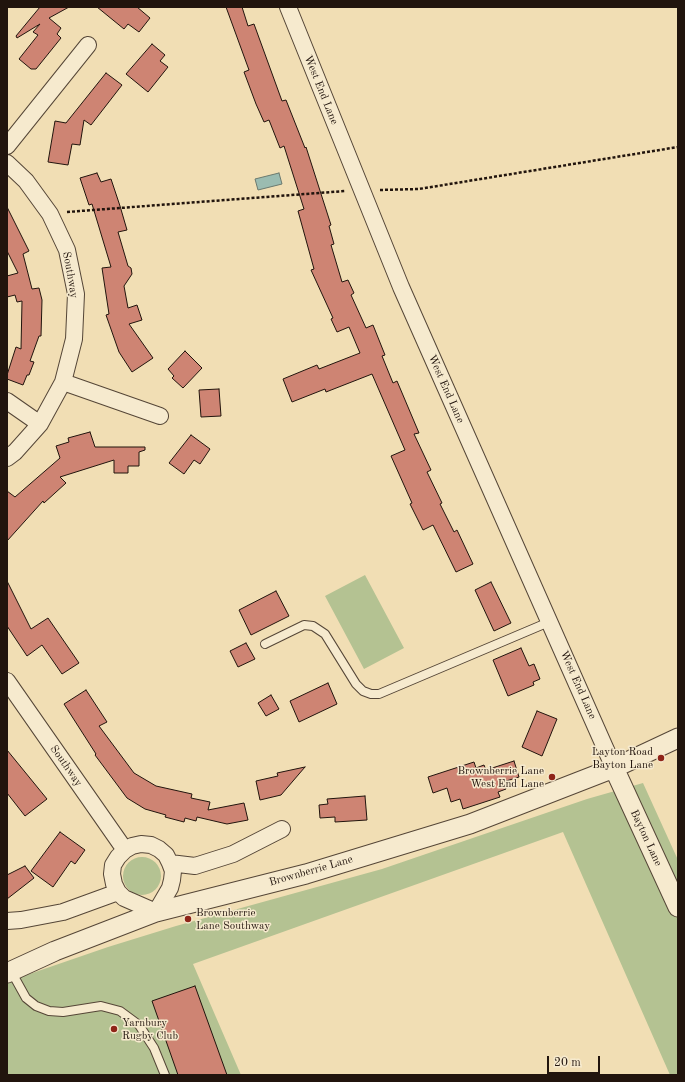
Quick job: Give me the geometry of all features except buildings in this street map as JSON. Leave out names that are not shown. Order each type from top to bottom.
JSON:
[{"type":"street","name":"West End Lane","points":[[288,7],[401,287],[614,768]]},
{"type":"street","points":[[7,146],[88,45]]},
{"type":"street","name":"Southway","points":[[7,163],[26,181],[50,214],[67,250],[76,294],[74,338],[63,382],[40,424],[15,452],[7,458]]},
{"type":"street","points":[[63,382],[160,416]]},
{"type":"street","points":[[7,402],[40,424]]},
{"type":"street","name":"Southway","points":[[7,681],[124,850]]},
{"type":"street","name":"Brownberrie Lane","points":[[9,972],[55,951],[156,912],[306,874],[470,824],[614,768],[678,738]]},
{"type":"street","name":"Bayton Lane","points":[[614,768],[678,908]]},
{"type":"street","points":[[170,863],[195,866],[233,854],[282,829]]},
{"type":"street","points":[[142,844],[151,845],[166,855],[173,871],[172,880],[170,888],[156,912],[132,903],[118,892],[114,884],[113,870],[118,856],[124,850],[132,846],[142,844]]},
{"type":"street","points":[[7,921],[21,920],[63,912],[118,892]]},
{"type":"lane","points":[[265,644],[304,625],[313,626],[325,634],[356,684],[367,693],[379,694],[550,622]]},
{"type":"lane","points":[[9,972],[26,998],[36,1006],[49,1011],[63,1012],[101,1006],[120,1011],[139,1025],[154,1048],[165,1075]]},
{"type":"path","points":[[50,214],[362,190],[419,189],[678,147]]},
{"type":"green space","points":[[365,575],[404,648],[364,669],[325,596]]},
{"type":"green space","points":[[643,783],[678,860],[678,1075],[670,1075],[563,832],[193,964],[241,1075],[7,1075],[7,983],[15,979],[108,947],[176,926],[382,869],[587,799]]},
{"type":"green space","points":[[142,857],[152,860],[158,866],[161,876],[158,886],[152,892],[142,895],[132,892],[126,886],[123,876],[126,866],[132,860]]},
{"type":"water","points":[[279,173],[282,184],[258,190],[255,179]]},
{"type":"place","name":"Layton Road Bayton Lane","points":[[661,758]]},
{"type":"place","name":"Brownberrie Lane West End Lane","points":[[552,777]]},
{"type":"place","name":"Brownberrie Lane Southway","points":[[188,919]]},
{"type":"place","name":"Yarnbury Rugby Club","points":[[114,1029]]}]
